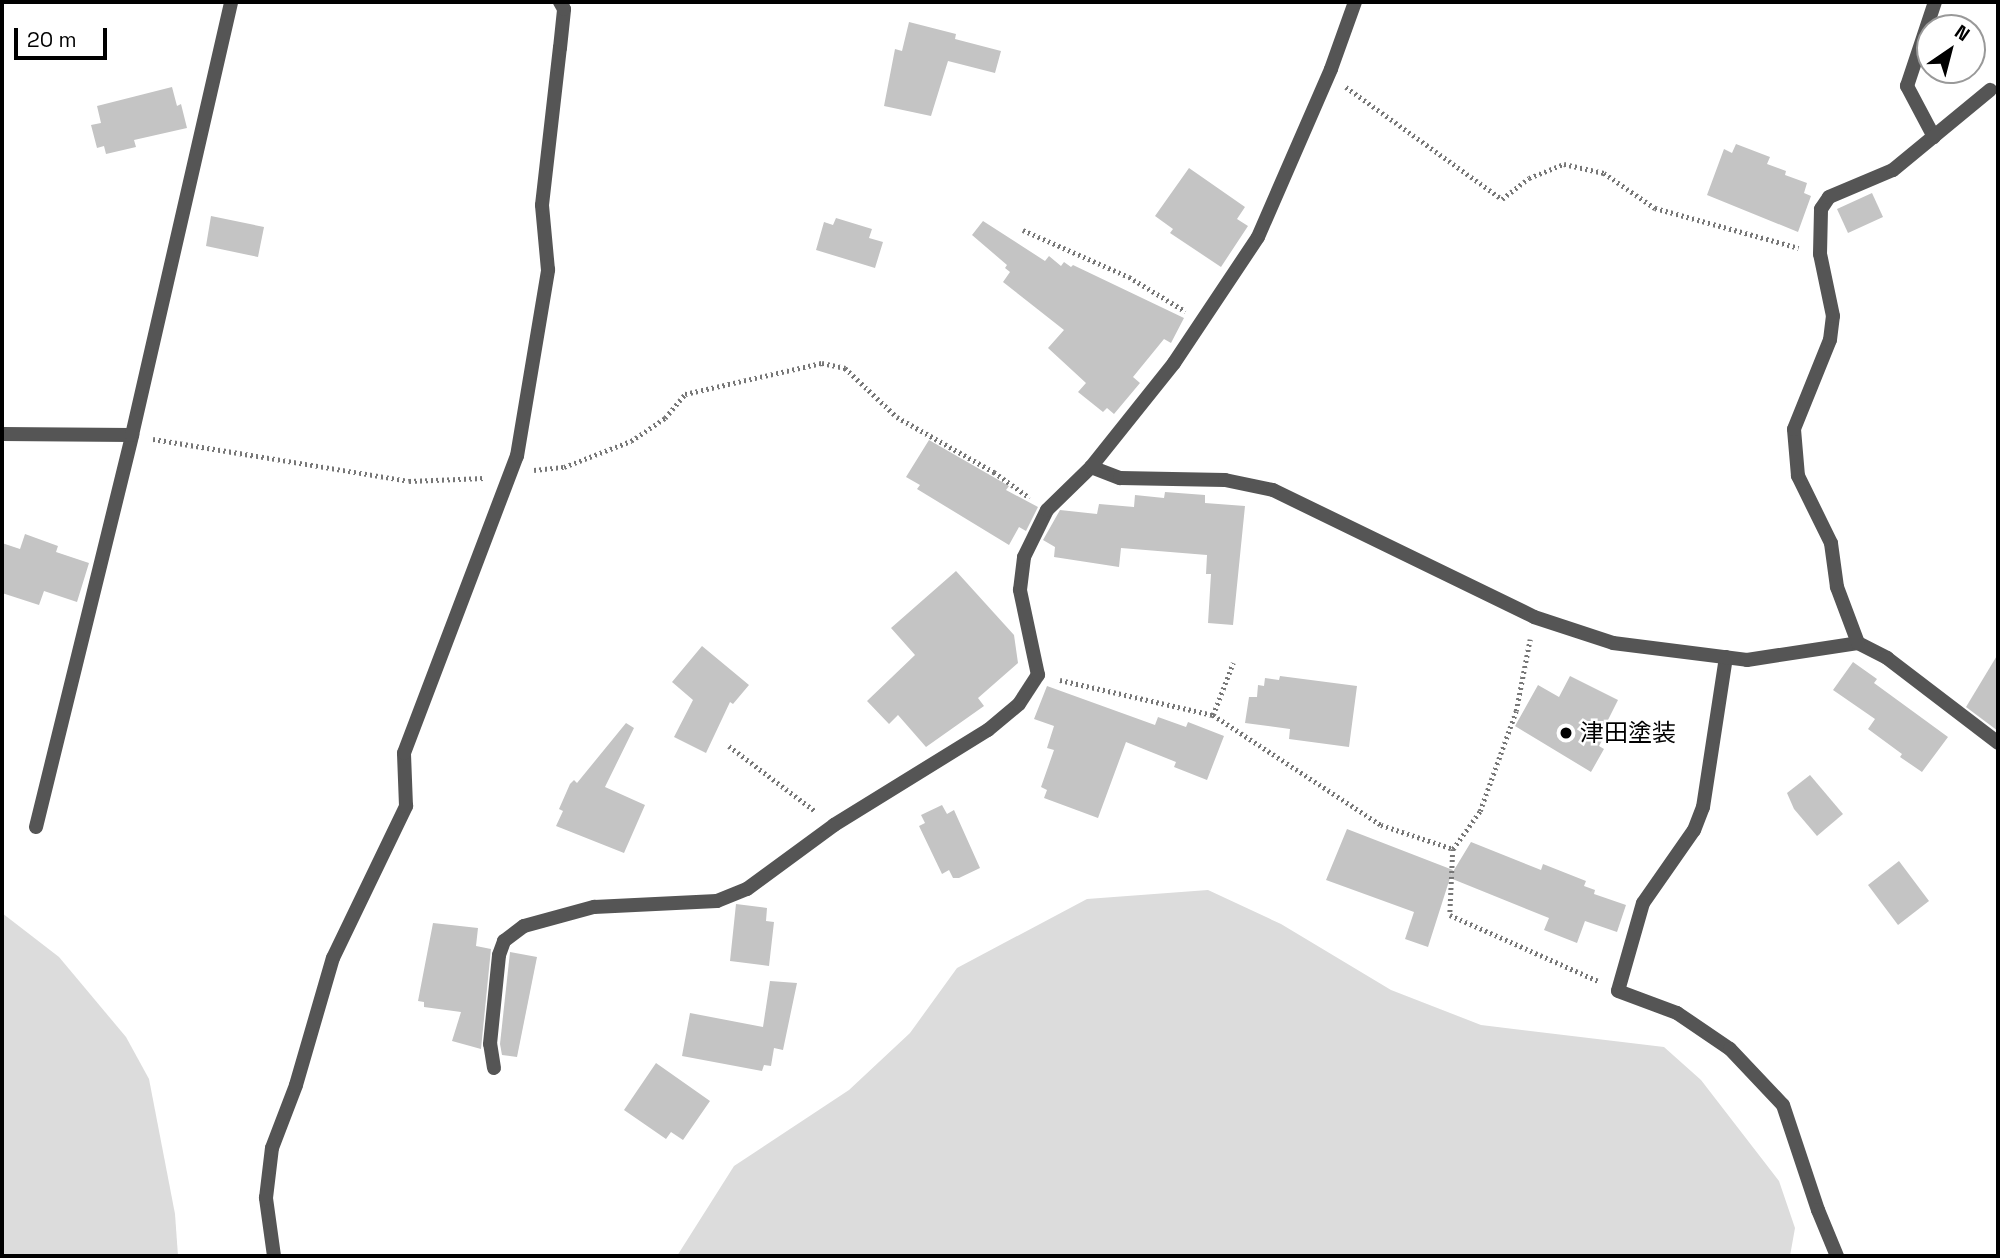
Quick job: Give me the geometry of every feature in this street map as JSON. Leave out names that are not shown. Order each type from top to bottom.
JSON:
[{"type":"street","points":[[36,827],[131,435],[231,2]]},
{"type":"street","points":[[274,1256],[266,1198],[272,1148],[296,1084],[333,958],[406,806],[404,752],[513,471],[548,270],[542,205],[564,9],[560,2]]},
{"type":"street","points":[[494,1068],[490,1044],[499,955],[505,941],[524,926],[594,907],[717,901],[747,889],[834,824],[988,730],[1019,704],[1038,675],[1020,590],[1024,557],[1047,510],[1091,467],[1204,322],[1258,237],[1331,69],[1355,2]]},
{"type":"street","points":[[1934,137],[1907,86],[1935,2]]},
{"type":"street","points":[[1858,642],[1837,587],[1831,543],[1798,476],[1794,429],[1830,340],[1833,316],[1820,254],[1821,209],[1829,197],[1893,170],[1990,90]]},
{"type":"street","points":[[2,435],[131,435]]},
{"type":"street","points":[[1091,467],[1120,478],[1225,480],[1273,490],[1534,617],[1613,643],[1747,660],[1858,642],[1887,658],[1998,743]]},
{"type":"street","points":[[1726,657],[1703,807],[1694,830],[1643,903],[1618,991],[1676,1013],[1730,1049],[1783,1105],[1818,1210],[1837,1256]]},
{"type":"path","points":[[1331,69],[1351,93],[1502,199],[1529,177],[1564,164],[1604,173],[1655,208],[1820,254]]},
{"type":"path","points":[[1023,230],[1129,277],[1204,322]]},
{"type":"path","points":[[131,435],[409,481],[477,480],[513,471],[564,467],[631,441],[665,418],[685,394],[822,363],[845,368],[897,417],[994,472],[1047,510]]},
{"type":"path","points":[[1534,617],[1516,711],[1480,811],[1453,849],[1450,915],[1563,963],[1618,991]]},
{"type":"path","points":[[1213,715],[1233,663]]},
{"type":"path","points":[[1038,675],[1213,715],[1381,825],[1453,849]]},
{"type":"path","points":[[729,746],[834,824]]},
{"type":"shaded area","points":[[1208,890],[1281,924],[1391,990],[1481,1025],[1664,1047],[1701,1080],[1779,1181],[1795,1228],[1790,1256],[677,1256],[734,1166],[849,1090],[910,1033],[957,968],[1087,899]]},
{"type":"shaded area","points":[[2,913],[59,957],[126,1037],[149,1079],[175,1214],[178,1256],[2,1256]]},
{"type":"building","points":[[909,22],[956,34],[955,39],[1001,51],[995,73],[948,61],[931,116],[884,106],[895,49],[902,51]]},
{"type":"building","points":[[172,87],[177,106],[181,104],[187,128],[134,140],[136,147],[106,154],[104,146],[97,148],[91,125],[101,123],[97,106]]},
{"type":"building","points":[[1736,144],[1770,157],[1767,164],[1786,171],[1785,175],[1807,183],[1804,193],[1811,196],[1798,232],[1707,195],[1724,149],[1732,153]]},
{"type":"building","points":[[1189,168],[1245,207],[1237,219],[1248,226],[1221,267],[1170,233],[1173,229],[1155,216]]},
{"type":"building","points":[[1872,193],[1883,217],[1848,233],[1837,209]]},
{"type":"building","points":[[211,216],[264,227],[258,257],[206,246]]},
{"type":"building","points":[[836,218],[872,229],[869,238],[883,242],[875,268],[816,250],[824,222],[833,225]]},
{"type":"building","points":[[983,221],[1045,261],[1049,256],[1061,266],[1064,262],[1071,267],[1073,265],[1184,318],[1171,343],[1164,339],[1133,377],[1140,383],[1114,414],[1107,408],[1103,412],[1078,392],[1086,383],[1048,348],[1064,330],[1003,282],[1010,272],[1005,268],[1007,265],[972,235]]},
{"type":"building","points":[[929,440],[1009,486],[1006,490],[1038,507],[1026,531],[1019,527],[1009,545],[917,489],[920,485],[906,477]]},
{"type":"building","points":[[1165,492],[1205,495],[1205,503],[1245,506],[1233,625],[1208,623],[1211,574],[1206,574],[1207,555],[1121,548],[1119,567],[1054,557],[1055,547],[1043,540],[1060,510],[1097,514],[1099,504],[1134,507],[1135,495],[1164,498]]},
{"type":"building","points":[[25,534],[58,546],[56,552],[89,563],[77,602],[44,591],[39,605],[2,593],[2,543],[20,549]]},
{"type":"building","points":[[956,571],[1014,635],[1018,663],[978,698],[984,706],[926,747],[898,715],[889,724],[867,701],[915,655],[891,628]]},
{"type":"building","points":[[702,646],[749,685],[733,704],[730,702],[706,753],[674,737],[693,700],[672,682]]},
{"type":"building","points":[[1998,654],[1998,731],[1966,707]]},
{"type":"building","points":[[1853,662],[1877,679],[1874,683],[1948,737],[1922,772],[1868,729],[1875,719],[1833,690]]},
{"type":"building","points":[[1280,676],[1357,686],[1349,747],[1289,739],[1290,729],[1245,723],[1249,697],[1257,697],[1258,685],[1264,686],[1265,678],[1279,680]]},
{"type":"building","name":"津田塗装","points":[[1570,676],[1618,700],[1606,724],[1610,726],[1599,746],[1604,749],[1591,772],[1515,726],[1538,685],[1559,697]]},
{"type":"building","points":[[1047,686],[1155,725],[1158,717],[1186,727],[1188,722],[1224,736],[1207,780],[1174,767],[1176,762],[1126,742],[1098,818],[1044,798],[1047,790],[1041,787],[1054,750],[1047,748],[1054,726],[1034,719]]},
{"type":"building","points":[[626,723],[634,728],[605,787],[645,805],[624,853],[556,826],[563,811],[559,809],[570,784],[574,780],[577,783]]},
{"type":"building","points":[[1810,775],[1843,814],[1817,836],[1794,809],[1787,793]]},
{"type":"building","points":[[942,805],[947,814],[954,810],[980,868],[959,878],[953,878],[949,870],[942,874],[919,826],[925,823],[921,815]]},
{"type":"building","points":[[1347,829],[1453,870],[1451,875],[1471,842],[1541,870],[1543,864],[1586,881],[1584,886],[1595,890],[1594,894],[1626,905],[1617,932],[1585,921],[1577,943],[1544,930],[1549,918],[1450,878],[1428,947],[1405,939],[1414,912],[1326,880]]},
{"type":"building","points":[[1899,861],[1929,901],[1898,925],[1868,885]]},
{"type":"building","points":[[736,904],[767,908],[766,921],[774,922],[769,966],[730,961]]},
{"type":"building","points":[[433,923],[478,928],[476,946],[491,949],[481,1049],[452,1041],[461,1012],[424,1007],[424,1002],[418,1001]]},
{"type":"building","points":[[510,952],[537,957],[517,1057],[502,1055],[500,1044]]},
{"type":"building","points":[[770,981],[797,983],[783,1050],[774,1048],[771,1066],[764,1065],[762,1071],[682,1056],[690,1013],[763,1027]]},
{"type":"building","points":[[656,1063],[710,1101],[683,1140],[671,1132],[666,1139],[624,1110]]},
{"type":"place","name":"津田塗装","points":[[1566,733]]}]
